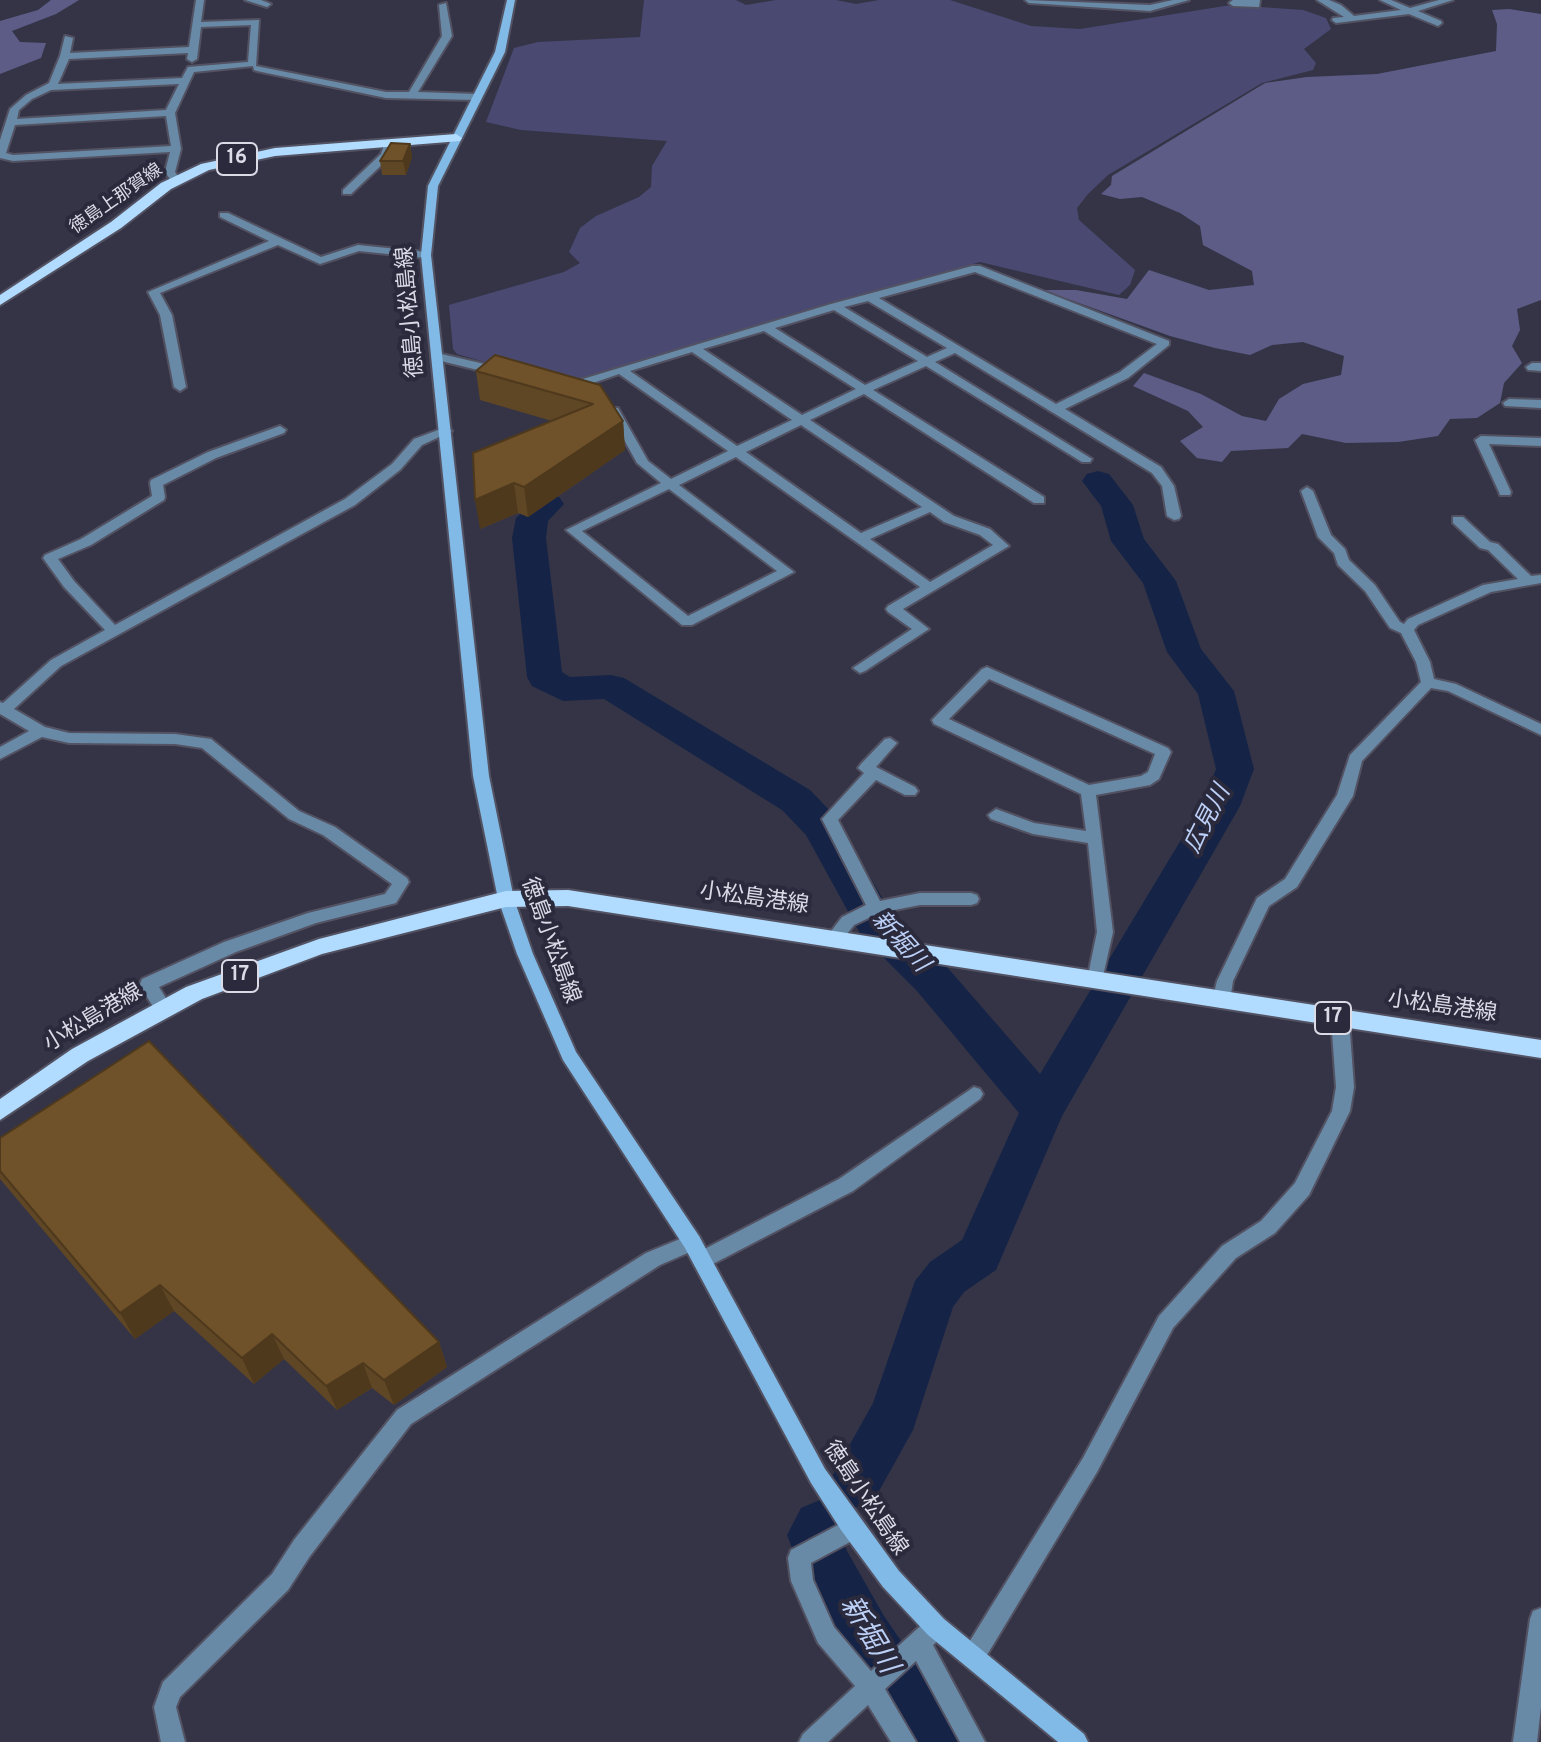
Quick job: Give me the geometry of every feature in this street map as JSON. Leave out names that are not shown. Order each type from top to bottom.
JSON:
[{"type":"main road","name":"徳島小松島線","points":[[511,0],[500,52],[433,186],[426,255],[481,776],[506,899],[525,954],[569,1055],[697,1251],[818,1476],[853,1528],[891,1579],[936,1627],[1076,1742]]},
{"type":"main road","name":"徳島上那賀線","points":[[0,301],[116,225],[176,180],[205,167],[249,156],[456,138]]},
{"type":"main road","name":"小松島港線","points":[[0,1111],[80,1055],[194,993],[319,947],[506,899],[568,898],[1541,1049]]},
{"type":"street","points":[[176,180],[170,172],[176,149],[170,113],[191,69],[200,0]]},
{"type":"street","points":[[249,0],[267,4]]},
{"type":"street","points":[[1029,0],[1150,8],[1185,0]]},
{"type":"street","points":[[1233,3],[1256,5],[1256,0]]},
{"type":"street","points":[[1321,0],[1338,7],[1351,18]]},
{"type":"street","points":[[1384,0],[1438,23]]},
{"type":"street","points":[[1336,20],[1409,10],[1449,0]]},
{"type":"street","points":[[412,95],[447,36],[443,5]]},
{"type":"street","points":[[191,69],[252,64],[256,22],[196,25]]},
{"type":"street","points":[[68,38],[56,82],[20,103],[10,122],[0,155],[13,158],[176,149]]},
{"type":"street","points":[[65,56],[193,50]]},
{"type":"street","points":[[257,68],[386,95],[477,97]]},
{"type":"street","points":[[50,87],[186,81]]},
{"type":"street","points":[[10,122],[170,113]]},
{"type":"street","points":[[347,192],[386,155],[389,142]]},
{"type":"street","points":[[224,215],[320,261],[358,248],[426,255]]},
{"type":"street","points":[[180,387],[166,315],[154,292],[278,241]]},
{"type":"street","points":[[955,349],[863,390],[670,484],[573,530],[687,622],[787,572],[740,537],[670,484],[643,463],[613,408],[556,388],[976,268],[1165,343],[1124,375],[1058,408]]},
{"type":"street","points":[[870,297],[1157,470],[1168,486],[1174,516]]},
{"type":"street","points":[[835,306],[1086,459]]},
{"type":"street","points":[[766,327],[1039,500]]},
{"type":"street","points":[[695,349],[949,519],[985,532],[1002,546],[893,609],[922,629],[860,668]]},
{"type":"street","points":[[437,357],[510,375]]},
{"type":"street","points":[[621,370],[930,588]]},
{"type":"street","points":[[1509,403],[1541,404]]},
{"type":"street","points":[[112,630],[69,584],[50,558],[86,542],[159,497],[156,483],[212,455],[280,430]]},
{"type":"street","points":[[163,1008],[148,984],[230,947],[314,917],[390,899],[401,882],[329,831],[294,815],[206,743],[175,739],[69,738],[40,731],[3,708],[56,663],[350,502],[396,467],[418,442],[446,431]]},
{"type":"street","points":[[1505,492],[1481,440],[1541,442]]},
{"type":"street","points":[[1307,491],[1325,537],[1340,552],[1343,562],[1370,588],[1395,625],[1407,630],[1423,662],[1428,683]]},
{"type":"street","points":[[862,538],[932,507]]},
{"type":"street","points":[[1458,520],[1534,579]]},
{"type":"street","points":[[1407,630],[1413,622],[1488,588],[1534,579]]},
{"type":"street","points":[[987,672],[1163,752],[1154,775],[1145,781],[1088,791],[939,720],[987,672]]},
{"type":"street","points":[[1428,683],[1451,687],[1541,730]]},
{"type":"street","points":[[1221,1001],[1225,981],[1263,902],[1291,883],[1345,796],[1355,759],[1428,683]]},
{"type":"street","points":[[0,754],[40,731]]},
{"type":"street","points":[[890,743],[866,768],[910,791]]},
{"type":"street","points":[[874,772],[830,819],[876,908]]},
{"type":"street","points":[[1088,791],[1109,982]]},
{"type":"street","points":[[996,815],[1033,828],[1095,838]]},
{"type":"street","points":[[834,938],[848,921],[876,908],[920,899],[971,899]]},
{"type":"street","points":[[973,1657],[1090,1465],[1166,1322],[1229,1252],[1268,1227],[1302,1189],[1341,1111],[1345,1087],[1340,1019]]},
{"type":"street","points":[[173,1742],[165,1707],[171,1690],[280,1582],[302,1548],[404,1417],[653,1259],[697,1251],[846,1185],[974,1094]]},
{"type":"street","points":[[853,1528],[799,1558],[811,1606],[826,1635],[876,1685],[904,1742]]},
{"type":"street","points":[[1525,1742],[1541,1619]]},
{"type":"street","points":[[811,1742],[936,1627]]},
{"type":"street","points":[[914,1649],[973,1742]]},
{"type":"shaded area","points":[[51,0],[79,0],[56,14],[12,31],[20,42],[46,43],[41,58],[0,74],[0,21],[38,10]]},
{"type":"shaded area","points":[[644,0],[736,0],[746,5],[776,0],[836,0],[856,4],[879,0],[950,0],[1031,26],[1080,29],[1231,5],[1303,10],[1326,18],[1331,29],[1304,49],[1316,63],[1313,70],[1262,83],[1108,175],[1088,194],[1077,208],[1079,220],[1135,270],[1130,285],[1119,295],[980,262],[561,384],[457,354],[453,349],[449,305],[564,272],[580,263],[569,252],[580,228],[596,216],[639,197],[651,187],[652,166],[667,141],[521,130],[486,122],[514,48],[538,42],[640,37]]},
{"type":"shaded area","points":[[1492,10],[1541,14],[1541,300],[1517,309],[1520,330],[1512,346],[1522,363],[1504,383],[1500,403],[1477,418],[1450,419],[1438,436],[1398,442],[1346,443],[1302,434],[1288,448],[1231,451],[1222,462],[1197,458],[1180,441],[1203,427],[1188,411],[1133,386],[1144,373],[1201,394],[1242,416],[1266,421],[1279,399],[1303,384],[1341,375],[1344,356],[1303,342],[1272,345],[1250,355],[1215,348],[1170,336],[1043,290],[1076,290],[1127,299],[1149,270],[1209,290],[1254,285],[1252,271],[1203,245],[1200,226],[1180,213],[1142,197],[1120,199],[1101,194],[1111,185],[1112,176],[1265,83],[1307,77],[1377,74],[1496,51],[1497,24]]},
{"type":"building","points":[[391,143],[410,144],[403,161],[380,161]]},
{"type":"building","points":[[495,355],[600,385],[623,421],[524,487],[514,483],[475,500],[473,453],[593,404],[476,371]]},
{"type":"building","points":[[149,1041],[439,1342],[384,1380],[363,1363],[326,1386],[272,1334],[242,1358],[160,1285],[120,1313],[0,1171],[0,1138]]},
{"type":"waterway","name":"広見川","points":[[1043,1109],[1221,806],[1235,769],[1216,691],[1185,652],[1159,581],[1128,541],[1117,505],[1098,481]]},
{"type":"waterway","name":"新堀川","points":[[548,504],[532,518],[529,538],[545,677],[563,689],[611,687],[796,800],[820,825],[876,924],[932,979],[1043,1109]]},
{"type":"waterway","name":"新堀川","points":[[855,1482],[895,1413],[932,1297],[947,1277],[979,1255],[1043,1109]]},
{"type":"waterway","name":"新堀川","points":[[820,1527],[814,1535],[825,1566],[864,1636],[935,1742]]}]
